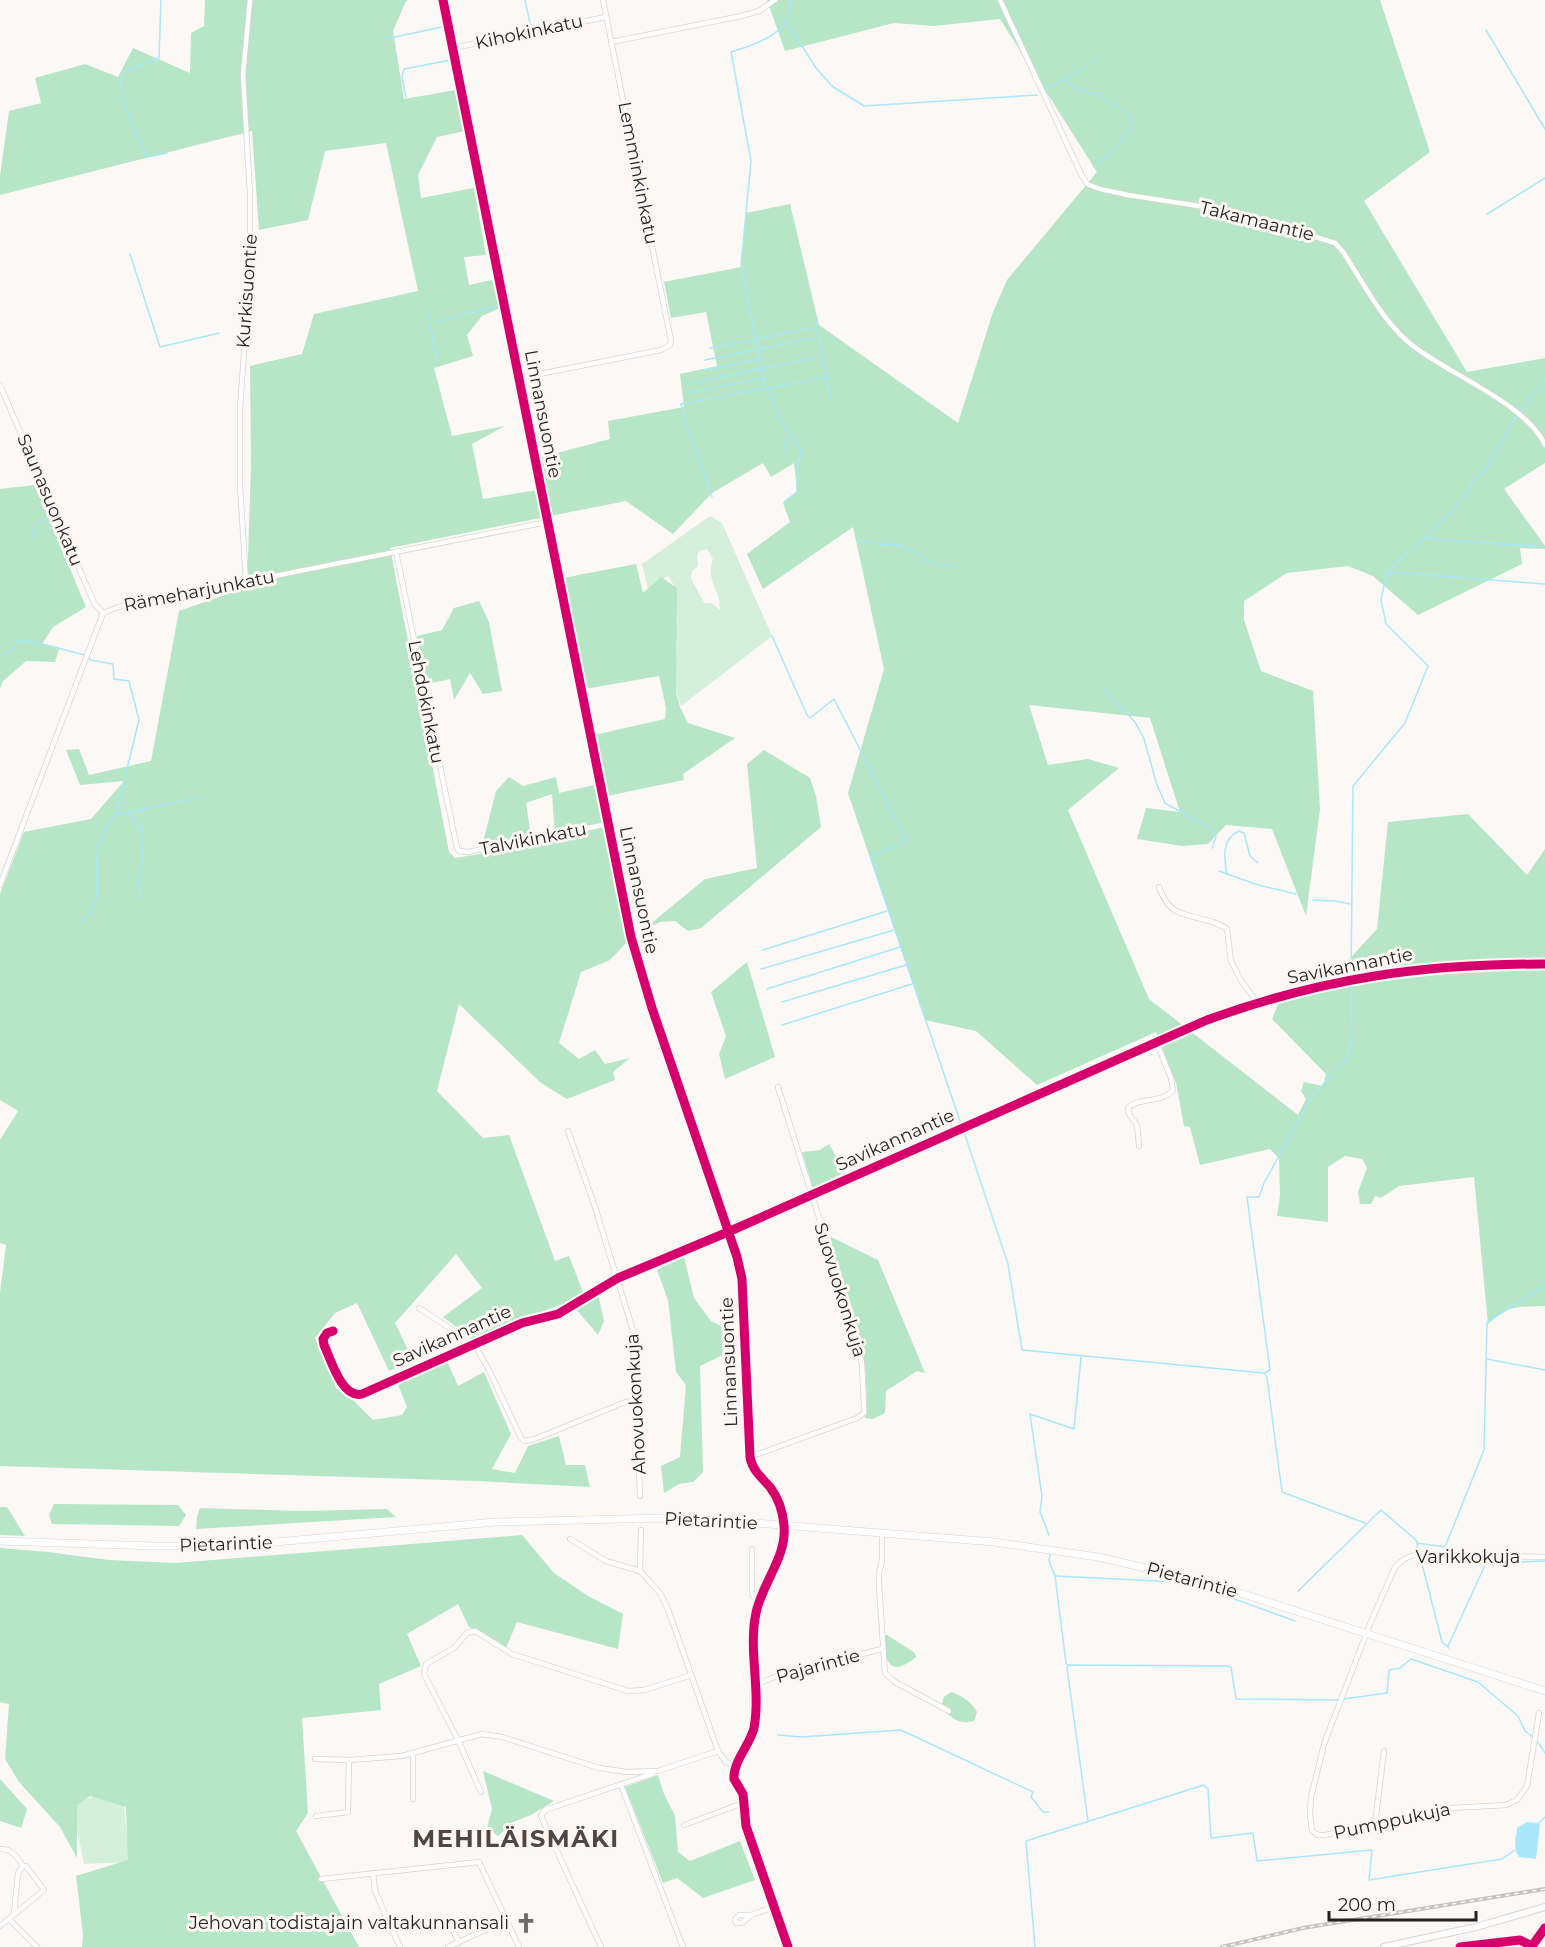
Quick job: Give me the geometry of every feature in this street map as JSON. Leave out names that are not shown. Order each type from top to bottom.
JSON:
[{"type":"main road","name":"Pietarintie","points":[[0,1541],[232,1546],[485,1523],[592,1518],[695,1519],[1003,1544],[1126,1563],[1206,1582],[1545,1691]]},
{"type":"street","name":"Kurkisuontie","points":[[246,582],[240,485],[240,409],[250,268],[250,194],[243,75],[250,0]]},
{"type":"street","name":"Linnansuontie","points":[[443,0],[631,937],[644,986],[728,1232],[742,1280],[750,1457],[755,1469],[778,1500],[784,1525],[782,1545],[760,1598],[753,1630],[754,1726],[749,1742],[736,1767]]},
{"type":"street","name":"Lemminkinkatu","points":[[519,378],[661,350],[670,345],[671,336],[603,0]]},
{"type":"street","points":[[611,42],[759,11],[775,0]]},
{"type":"street","name":"Takamaantie","points":[[1000,0],[1087,184],[1128,195],[1231,211],[1335,243],[1387,320],[1408,342],[1515,411],[1541,435],[1545,445]]},
{"type":"street","name":"Kihokinkatu","points":[[453,48],[606,17]]},
{"type":"street","name":"Saunasuonkatu","points":[[0,385],[94,603],[103,613]]},
{"type":"street","name":"Rämeharjunkatu","points":[[0,885],[103,613],[118,607],[547,522]]},
{"type":"street","name":"Lehdokinkatu","points":[[396,552],[455,844],[459,851]]},
{"type":"street","name":"Talvikinkatu","points":[[459,851],[468,852],[608,824]]},
{"type":"street","points":[[1159,887],[1167,903],[1175,910],[1215,921],[1227,929],[1231,961],[1240,979],[1257,1002]]},
{"type":"street","name":"Savikannantie","points":[[333,1331],[323,1339],[324,1345],[345,1389],[357,1396],[532,1319],[558,1314],[618,1278],[728,1232],[1207,1020],[1257,1002],[1309,988],[1392,972],[1482,965],[1545,964]]},
{"type":"street","points":[[1139,1146],[1137,1125],[1129,1114],[1128,1108],[1135,1103],[1168,1095],[1173,1090],[1171,1078],[1156,1041]]},
{"type":"street","name":"Suovuokonkuja","points":[[750,1457],[849,1421],[864,1413],[860,1354],[778,1087]]},
{"type":"street","name":"Ahovuokonkuja","points":[[568,1131],[618,1278],[634,1334],[640,1496]]},
{"type":"street","points":[[419,1308],[474,1344],[524,1441],[535,1439],[638,1399]]},
{"type":"street","points":[[640,1571],[641,1530]]},
{"type":"street","name":"Pajarintie","points":[[882,1534],[879,1578],[884,1667],[888,1677],[949,1711]]},
{"type":"street","points":[[570,1539],[606,1561],[640,1571],[664,1601],[718,1751],[725,1761],[736,1767],[734,1779],[744,1794],[746,1802],[744,1811],[746,1826],[788,1947]]},
{"type":"street","points":[[752,1550],[752,1593],[753,1596],[760,1598]]},
{"type":"street","name":"Varikkokuja","points":[[1366,1633],[1395,1567],[1404,1559],[1427,1554],[1545,1557]]},
{"type":"street","points":[[481,1792],[458,1740],[424,1674],[426,1665],[454,1648],[463,1636],[471,1631],[475,1631],[512,1654],[628,1691],[644,1690],[692,1675]]},
{"type":"street","name":"Pumppukuja","points":[[1366,1633],[1327,1734],[1316,1774],[1310,1814],[1312,1831],[1322,1835],[1433,1815],[1446,1808],[1495,1806],[1517,1800],[1527,1786],[1539,1713]]},
{"type":"street","name":"Pajarintie","points":[[754,1685],[785,1673],[882,1650]]},
{"type":"street","points":[[315,1759],[349,1760],[402,1756],[482,1734],[502,1737],[614,1771],[658,1771]]},
{"type":"street","points":[[601,1947],[541,1820],[543,1812],[718,1751]]},
{"type":"street","points":[[1375,1824],[1384,1751]]},
{"type":"street","points":[[412,1754],[413,1799]]},
{"type":"street","points":[[316,1816],[348,1812],[349,1760]]},
{"type":"street","points":[[621,1785],[683,1947]]},
{"type":"street","points":[[684,1825],[746,1802]]},
{"type":"street","points":[[527,1841],[547,1832]]},
{"type":"street","points":[[0,1849],[11,1851],[44,1890],[0,1926]]},
{"type":"street","points":[[321,1879],[479,1862],[519,1947]]},
{"type":"street","points":[[14,1914],[18,1873],[22,1866]]},
{"type":"street","points":[[373,1873],[375,1891],[400,1947]]},
{"type":"street","points":[[751,1915],[774,1907]]},
{"type":"street","points":[[1384,1947],[1467,1929],[1545,1907]]},
{"type":"street","points":[[9,1919],[37,1947]]},
{"type":"street","points":[[448,1947],[507,1920]]},
{"type":"street","points":[[448,1921],[459,1942]]},
{"type":"street","points":[[1532,1946],[1545,1928]]},
{"type":"green space","points":[[205,0],[409,0],[406,1],[393,31],[404,99],[456,90],[465,131],[437,137],[418,175],[421,198],[474,188],[486,255],[464,257],[469,285],[492,280],[500,308],[482,316],[467,335],[473,356],[434,368],[452,436],[505,426],[472,444],[483,499],[537,490],[540,518],[390,548],[449,852],[455,858],[555,837],[552,794],[526,803],[531,836],[482,846],[496,791],[509,777],[523,786],[556,777],[559,793],[594,785],[627,942],[610,960],[581,972],[559,1043],[579,1059],[595,1050],[605,1064],[630,1058],[613,1072],[615,1080],[567,1099],[541,1083],[459,1004],[437,1091],[483,1138],[509,1135],[555,1261],[569,1256],[586,1300],[598,1294],[604,1321],[598,1335],[576,1309],[559,1305],[474,1340],[443,1317],[482,1288],[456,1254],[395,1323],[413,1360],[389,1371],[357,1303],[335,1313],[315,1338],[336,1388],[354,1401],[373,1420],[402,1415],[407,1407],[397,1382],[446,1359],[458,1386],[484,1372],[511,1434],[492,1469],[515,1473],[528,1446],[559,1436],[566,1465],[585,1465],[590,1487],[477,1481],[0,1466],[0,1293],[6,1245],[0,1243],[0,1140],[18,1111],[0,1100],[0,894],[24,832],[91,819],[124,781],[80,785],[66,750],[79,749],[89,775],[151,761],[179,611],[247,587],[251,465],[250,366],[302,354],[314,314],[418,291],[386,143],[325,151],[308,220],[259,230],[252,131],[0,195],[0,176],[9,111],[41,103],[35,78],[85,64],[118,77],[133,48],[190,73],[191,33],[204,26]]},
{"type":"green space","points":[[767,0],[1380,0],[1430,152],[1364,201],[1467,372],[1545,358],[1545,463],[1504,489],[1545,549],[1520,548],[1522,564],[1418,615],[1373,576],[1348,566],[1287,573],[1244,601],[1244,620],[1261,671],[1313,691],[1320,809],[1306,916],[1272,829],[1226,825],[1208,844],[1182,846],[1137,839],[1146,808],[1180,812],[1150,718],[1029,705],[1048,765],[1088,759],[1119,768],[1068,810],[1149,999],[1298,1115],[1306,1099],[1301,1091],[1304,1082],[1323,1086],[1326,1074],[1272,1019],[1279,1002],[1321,990],[1377,929],[1388,822],[1468,814],[1527,875],[1545,849],[1545,1306],[1514,1308],[1488,1324],[1474,1177],[1399,1186],[1381,1198],[1375,1196],[1371,1204],[1360,1204],[1358,1192],[1367,1168],[1362,1159],[1345,1156],[1328,1167],[1328,1222],[1277,1216],[1280,1195],[1279,1158],[1270,1149],[1200,1165],[1190,1127],[1184,1126],[1176,1083],[1156,1032],[1037,1085],[976,1031],[925,1020],[848,793],[884,669],[853,527],[763,589],[747,554],[790,522],[783,503],[797,491],[794,463],[771,477],[763,463],[712,493],[673,534],[626,501],[550,516],[538,458],[610,439],[608,421],[684,407],[680,374],[717,366],[706,312],[671,318],[664,282],[741,267],[746,213],[790,204],[819,325],[958,423],[993,312],[1007,280],[1097,172],[1000,19],[934,26],[894,23],[785,51]]},
{"type":"green space","points":[[35,485],[86,607],[53,627],[42,644],[59,649],[55,662],[26,661],[3,681],[0,689],[0,489]]},
{"type":"green space","points":[[710,516],[722,523],[772,636],[681,706],[674,685],[677,643],[675,636],[656,634],[678,620],[675,608],[675,588],[668,576],[648,589],[642,564]],"holes":[[[707,549],[713,559],[711,574],[720,610],[711,603],[704,603],[691,578],[692,571],[698,566],[699,551]]]},
{"type":"green space","points":[[636,564],[643,593],[661,577],[677,588],[676,693],[688,723],[735,738],[683,774],[684,780],[607,796],[594,735],[665,719],[666,708],[659,676],[585,689],[563,578]]},
{"type":"green space","points":[[479,601],[489,622],[502,691],[483,694],[470,673],[454,700],[450,679],[427,684],[417,636],[442,630],[454,608]]},
{"type":"green space","points":[[764,750],[810,778],[816,796],[821,827],[701,928],[688,931],[675,921],[660,922],[642,931],[705,879],[757,868],[747,764]]},
{"type":"green space","points":[[747,962],[775,1057],[725,1079],[719,1054],[726,1036],[711,992]]},
{"type":"green space","points":[[829,1144],[845,1172],[813,1188],[802,1152],[820,1150]]},
{"type":"green space","points":[[831,1237],[878,1260],[925,1373],[917,1371],[886,1391],[885,1413],[873,1419],[865,1418],[867,1395],[862,1350],[851,1306],[829,1240]]},
{"type":"green space","points":[[684,1257],[694,1298],[711,1321],[731,1331],[733,1350],[700,1366],[703,1472],[693,1482],[679,1484],[664,1493],[661,1466],[680,1457],[686,1385],[676,1372],[668,1300],[657,1270]]},
{"type":"green space","points":[[54,1504],[178,1505],[186,1515],[179,1526],[52,1524],[49,1515]]},
{"type":"green space","points":[[0,1507],[7,1507],[25,1536],[0,1535]]},
{"type":"green space","points":[[200,1508],[301,1511],[387,1509],[396,1517],[196,1529]]},
{"type":"green space","points":[[522,1535],[554,1573],[588,1596],[623,1614],[618,1649],[517,1622],[506,1648],[469,1627],[458,1604],[407,1634],[421,1666],[379,1684],[381,1710],[302,1718],[308,1813],[296,1831],[359,1947],[82,1947],[83,1935],[76,1876],[128,1860],[126,1807],[90,1796],[77,1805],[77,1858],[60,1827],[19,1782],[5,1759],[9,1704],[0,1702],[0,1548],[109,1560],[175,1563]]},
{"type":"green space","points":[[883,1635],[887,1635],[915,1653],[916,1657],[894,1667],[887,1659]]},
{"type":"green space","points":[[951,1692],[966,1699],[975,1708],[977,1712],[974,1721],[956,1720],[941,1707],[944,1697]]},
{"type":"green space","points":[[483,1771],[554,1801],[531,1815],[513,1822],[498,1836],[487,1828],[492,1809]]},
{"type":"green space","points":[[658,1775],[675,1816],[678,1852],[690,1861],[740,1841],[755,1880],[703,1898],[677,1878],[663,1883],[625,1787]]},
{"type":"green space","points":[[0,1779],[27,1809],[21,1828],[0,1821]]},
{"type":"green space","points":[[120,1794],[123,1799],[130,1862],[84,1864],[72,1804],[76,1799]]},
{"type":"water","points":[[1527,1822],[1540,1825],[1536,1859],[1519,1857],[1516,1849],[1517,1828]]},
{"type":"waterway","points":[[161,0],[159,58],[123,72],[121,91],[128,115],[148,157],[167,153]]},
{"type":"waterway","points":[[406,97],[402,77],[404,69],[451,60],[440,0]]},
{"type":"waterway","points":[[525,0],[531,28]]},
{"type":"waterway","points":[[766,388],[741,266],[751,161],[731,52],[762,41],[780,29],[790,11],[790,0]]},
{"type":"waterway","points":[[787,23],[816,68],[832,86],[864,106],[1037,95]]},
{"type":"waterway","points":[[386,39],[446,26]]},
{"type":"waterway","points":[[1486,30],[1545,129]]},
{"type":"waterway","points":[[1045,87],[1072,75],[1097,57]]},
{"type":"waterway","points":[[1065,79],[1078,90],[1100,95],[1131,116],[1123,138],[1094,167]]},
{"type":"waterway","points":[[1487,214],[1545,178]]},
{"type":"waterway","points":[[130,254],[160,347],[219,333]]},
{"type":"waterway","points":[[439,321],[501,305]]},
{"type":"waterway","points":[[428,314],[437,360]]},
{"type":"waterway","points":[[816,322],[831,400]]},
{"type":"waterway","points":[[710,348],[812,328]]},
{"type":"waterway","points":[[705,360],[813,338]]},
{"type":"waterway","points":[[693,383],[817,357]]},
{"type":"waterway","points":[[704,370],[759,359]]},
{"type":"waterway","points":[[712,497],[681,404],[827,377]]},
{"type":"waterway","points":[[1351,975],[1353,786],[1405,723],[1428,666],[1386,624],[1381,600],[1387,572],[1454,510],[1469,490],[1472,481],[1486,469],[1517,415],[1544,382],[1545,377]]},
{"type":"waterway","points":[[690,393],[763,378]]},
{"type":"waterway","points":[[768,389],[780,420],[801,449],[797,492],[785,501]]},
{"type":"waterway","points":[[785,454],[788,431]]},
{"type":"waterway","points":[[31,542],[38,522],[53,515]]},
{"type":"waterway","points":[[1423,538],[1544,547]]},
{"type":"waterway","points":[[858,540],[884,545],[896,544],[916,552],[926,561],[957,568]]},
{"type":"waterway","points":[[1387,572],[1545,584]]},
{"type":"waterway","points":[[772,636],[807,715],[810,718],[834,699],[907,841],[870,856],[961,1124]]},
{"type":"waterway","points":[[0,655],[8,653],[19,641],[31,641],[85,655]]},
{"type":"waterway","points":[[79,923],[87,917],[95,902],[99,845],[105,829],[116,814],[139,720],[129,681],[114,679],[113,664],[90,660],[89,656]]},
{"type":"waterway","points":[[1103,689],[1135,722],[1144,739],[1157,785],[1165,803],[1211,829],[1216,837],[1212,848]]},
{"type":"waterway","points":[[117,814],[202,797]]},
{"type":"waterway","points":[[140,899],[138,879],[143,864],[141,810]]},
{"type":"waterway","points":[[129,812],[142,833]]},
{"type":"waterway","points":[[1227,874],[1225,849],[1229,839],[1239,831],[1244,833],[1250,856],[1258,863]]},
{"type":"waterway","points":[[1219,871],[1258,885],[1296,894]]},
{"type":"waterway","points":[[1313,900],[1350,904]]},
{"type":"waterway","points":[[763,950],[887,911]]},
{"type":"waterway","points":[[761,969],[894,930]]},
{"type":"waterway","points":[[767,989],[900,947]]},
{"type":"waterway","points":[[782,1002],[906,965]]},
{"type":"waterway","points":[[1334,1072],[1347,1059],[1352,1037],[1351,983]]},
{"type":"waterway","points":[[782,1025],[912,984]]},
{"type":"waterway","points":[[964,1132],[1008,1264],[1022,1350],[1264,1373],[1270,1370],[1247,1197],[1259,1197],[1264,1183],[1312,1096],[1332,1075]]},
{"type":"waterway","points":[[1417,1543],[1445,1547],[1484,1450],[1487,1322],[1545,1285]]},
{"type":"waterway","points":[[1049,1535],[1040,1512],[1042,1496],[1030,1414],[1074,1429],[1081,1357]]},
{"type":"waterway","points":[[1487,1359],[1545,1370]]},
{"type":"waterway","points":[[1265,1374],[1282,1492],[1365,1523]]},
{"type":"waterway","points":[[1298,1591],[1381,1510],[1416,1540],[1442,1642],[1449,1648]]},
{"type":"waterway","points":[[1050,1554],[1049,1561],[1055,1576],[1068,1665]]},
{"type":"waterway","points":[[1448,1646],[1486,1563],[1545,1561]]},
{"type":"waterway","points":[[1055,1576],[1178,1582],[1295,1621]]},
{"type":"waterway","points":[[1088,1821],[1067,1668],[1069,1665],[1227,1666],[1231,1667],[1236,1699],[1336,1700],[1387,1693],[1389,1670],[1400,1668],[1411,1659],[1478,1682],[1518,1716],[1525,1731],[1534,1738]]},
{"type":"waterway","points":[[778,1735],[801,1737],[901,1730],[1033,1792],[1031,1797],[1043,1812],[1049,1812]]},
{"type":"waterway","points":[[1537,1741],[1545,1753]]},
{"type":"waterway","points":[[1035,1947],[1026,1841],[1204,1785],[1208,1789],[1211,1838],[1253,1833],[1257,1861],[1372,1850],[1369,1880],[1502,1859],[1515,1850]]},
{"type":"waterway","points":[[1539,1823],[1545,1817]]},
{"type":"railway","points":[[1222,1947],[1303,1928],[1545,1889]]},
{"type":"cycle path","points":[[443,0],[631,937],[652,1008],[737,1257],[742,1279],[750,1457],[755,1470],[770,1487],[778,1501],[783,1515],[784,1537],[778,1559],[763,1591],[756,1613],[753,1641],[756,1714],[754,1728],[736,1766],[734,1779],[743,1794],[746,1826],[788,1947]]},
{"type":"cycle path","points":[[333,1331],[327,1333],[323,1339],[338,1377],[349,1391],[362,1394],[522,1323],[558,1314],[618,1278],[728,1232],[1207,1020],[1291,994],[1373,976],[1457,967],[1545,964]]},
{"type":"cycle path","points":[[1460,1947],[1520,1940],[1532,1946],[1545,1928]]},
{"type":"place","name":"Jehovan todistajain valtakunnansali","points":[[526,1923]]},
{"type":"district","name":"MEHILÄISMÄKI","points":[[516,1839]]}]
